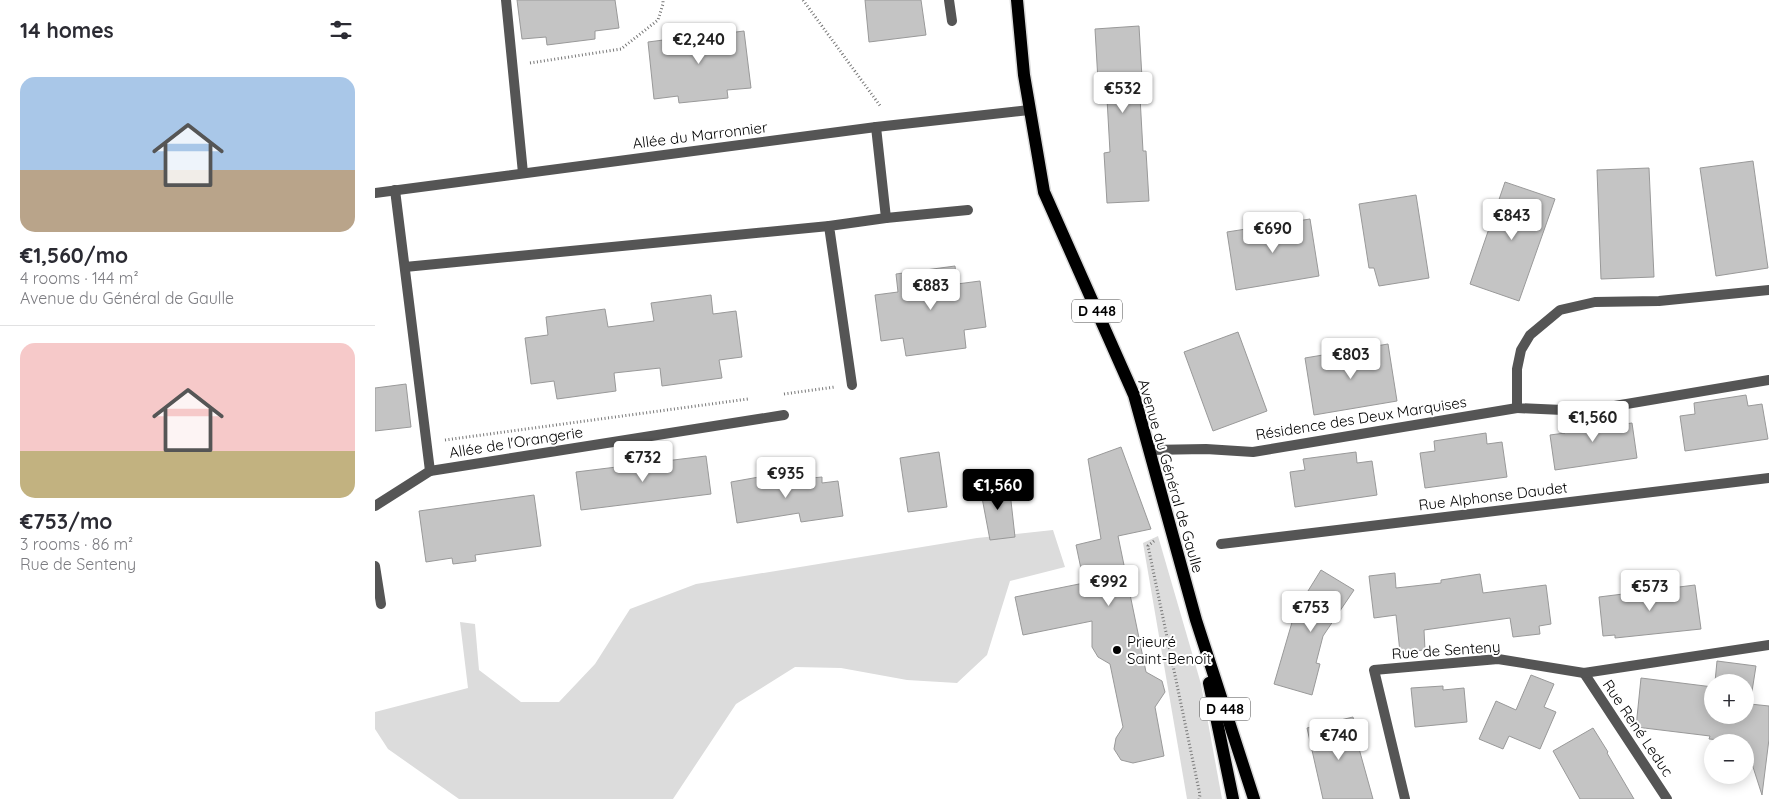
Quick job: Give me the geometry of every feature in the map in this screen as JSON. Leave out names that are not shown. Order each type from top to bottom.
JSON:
[{"type":"main road","name":"Avenue du Général de Gaulle","points":[[1017,0],[1024,75],[1044,192],[1133,394],[1196,620]]},
{"type":"main road","name":"D 448","points":[[1196,620],[1233,799]]},
{"type":"main road","name":"D 448","points":[[1196,620],[1253,799]]},
{"type":"street","points":[[506,0],[523,173]]},
{"type":"street","points":[[949,0],[952,21]]},
{"type":"street","name":"Allée du Marronnier","points":[[375,193],[876,127],[1029,110]]},
{"type":"street","points":[[876,127],[886,218]]},
{"type":"street","points":[[375,506],[430,471],[395,190]]},
{"type":"street","points":[[405,267],[829,226],[969,210]]},
{"type":"street","points":[[829,226],[852,385]]},
{"type":"street","points":[[1517,408],[1517,369],[1521,350],[1530,336],[1561,310],[1595,302],[1659,301],[1769,290]]},
{"type":"street","name":"Résidence des Deux Marquises","points":[[1149,450],[1206,449],[1253,452],[1517,408],[1585,411],[1769,380]]},
{"type":"street","name":"Allée de l'Orangerie","points":[[430,471],[784,415]]},
{"type":"street","name":"Rue Alphonse Daudet","points":[[1221,544],[1769,478]]},
{"type":"street","points":[[375,566],[381,604]]},
{"type":"street","name":"Rue de Senteny","points":[[1405,799],[1374,670],[1499,659],[1583,673],[1769,645]]},
{"type":"street","name":"Rue René Leduc","points":[[1583,673],[1667,799]]},
{"type":"path","points":[[513,66],[621,49],[658,20],[663,0]]},
{"type":"path","points":[[803,0],[894,125]]},
{"type":"path","points":[[783,394],[852,385]]},
{"type":"path","points":[[427,442],[753,398]]},
{"type":"path","points":[[1170,528],[1148,546],[1200,795],[1199,799]]},
{"type":"shaded area","points":[[1053,530],[1065,567],[1010,581],[987,655],[957,683],[907,680],[841,668],[795,667],[736,704],[673,799],[459,799],[388,749],[375,729],[375,712],[468,688],[460,622],[475,624],[479,670],[521,702],[559,702],[595,664],[630,609],[696,584],[977,538]]},
{"type":"shaded area","points":[[1158,536],[1201,684],[1222,799],[1187,799],[1143,543]]},
{"type":"building","points":[[517,0],[615,0],[619,28],[595,31],[595,39],[547,45],[546,37],[522,39]]},
{"type":"building","points":[[865,0],[921,0],[926,35],[869,42]]},
{"type":"building","points":[[719,25],[720,34],[744,31],[751,88],[727,90],[728,98],[679,103],[678,96],[654,99],[648,42],[671,39],[670,31]]},
{"type":"building","points":[[1139,26],[1142,78],[1139,79],[1143,151],[1146,151],[1149,201],[1107,203],[1104,153],[1110,152],[1106,81],[1098,81],[1095,29]]},
{"type":"building","points":[[1753,161],[1768,268],[1716,276],[1700,168]]},
{"type":"building","points":[[1649,168],[1654,277],[1601,279],[1597,170]]},
{"type":"building","points":[[1505,182],[1555,199],[1519,301],[1470,284]]},
{"type":"building","points":[[1416,195],[1429,278],[1379,286],[1374,268],[1369,268],[1359,204]]},
{"type":"building","points":[[1310,219],[1319,276],[1236,290],[1227,232]]},
{"type":"building","points":[[955,266],[957,284],[980,281],[986,327],[964,330],[966,348],[906,356],[903,338],[881,341],[875,295],[898,292],[896,274]]},
{"type":"building","points":[[711,295],[713,314],[736,311],[742,357],[719,360],[722,378],[662,386],[660,368],[614,373],[616,391],[557,399],[554,381],[531,384],[525,338],[548,335],[546,317],[605,309],[608,327],[654,321],[651,303]]},
{"type":"building","points":[[1238,332],[1267,411],[1213,431],[1184,352]]},
{"type":"building","points":[[1388,344],[1397,401],[1314,415],[1305,358]]},
{"type":"building","points":[[406,384],[411,427],[375,431],[375,388]]},
{"type":"building","points":[[1746,395],[1748,406],[1762,404],[1768,439],[1685,451],[1680,416],[1695,414],[1694,403]]},
{"type":"building","points":[[1616,414],[1618,425],[1632,423],[1637,458],[1555,470],[1550,435],[1565,433],[1563,422]]},
{"type":"building","points":[[1486,433],[1487,444],[1502,442],[1507,477],[1425,488],[1420,453],[1435,451],[1434,441]]},
{"type":"building","name":"Prieuré Saint-Benoît","points":[[1121,447],[1151,529],[1118,536],[1146,672],[1162,681],[1165,692],[1155,707],[1164,756],[1133,763],[1121,760],[1114,749],[1116,738],[1123,727],[1110,664],[1098,657],[1092,647],[1092,621],[1023,635],[1015,597],[1084,583],[1076,545],[1101,539],[1088,459]]},
{"type":"building","points":[[939,452],[947,507],[908,512],[900,458]]},
{"type":"building","points":[[1356,452],[1357,463],[1372,461],[1377,495],[1295,507],[1290,472],[1305,470],[1303,459]]},
{"type":"building","points":[[706,456],[711,494],[581,510],[576,472]]},
{"type":"building","points":[[759,477],[760,483],[822,477],[822,483],[838,481],[843,516],[801,522],[799,513],[737,523],[731,482]]},
{"type":"building","points":[[1009,483],[1015,537],[990,540],[980,487]]},
{"type":"building","points":[[534,495],[541,546],[475,555],[476,561],[453,564],[452,558],[426,562],[419,511]]},
{"type":"building","points":[[1321,570],[1354,590],[1323,636],[1316,663],[1320,664],[1312,695],[1274,684],[1295,612]]},
{"type":"building","points":[[1395,573],[1396,588],[1441,583],[1441,580],[1480,574],[1483,593],[1546,585],[1551,624],[1539,626],[1540,634],[1513,637],[1510,618],[1424,630],[1425,650],[1400,652],[1396,615],[1374,618],[1369,576]]},
{"type":"building","points":[[1695,585],[1701,629],[1615,638],[1615,635],[1603,636],[1599,597]]},
{"type":"building","points":[[1717,661],[1756,666],[1754,679],[1754,674],[1716,674]]},
{"type":"building","points":[[1531,675],[1554,684],[1544,707],[1556,712],[1540,749],[1509,736],[1503,749],[1479,739],[1496,701],[1516,710]]},
{"type":"building","points":[[1641,678],[1704,686],[1704,724],[1754,724],[1754,704],[1769,706],[1769,739],[1762,795],[1754,770],[1754,734],[1704,735],[1636,727]]},
{"type":"building","points":[[1443,686],[1443,690],[1464,688],[1467,722],[1415,727],[1411,688]]},
{"type":"building","points":[[1353,717],[1358,745],[1373,799],[1323,799],[1307,728]]},
{"type":"building","points":[[1593,728],[1634,799],[1580,799],[1553,751]]},
{"type":"place","name":"Prieuré Saint-Benoît","points":[[1117,650]]}]
